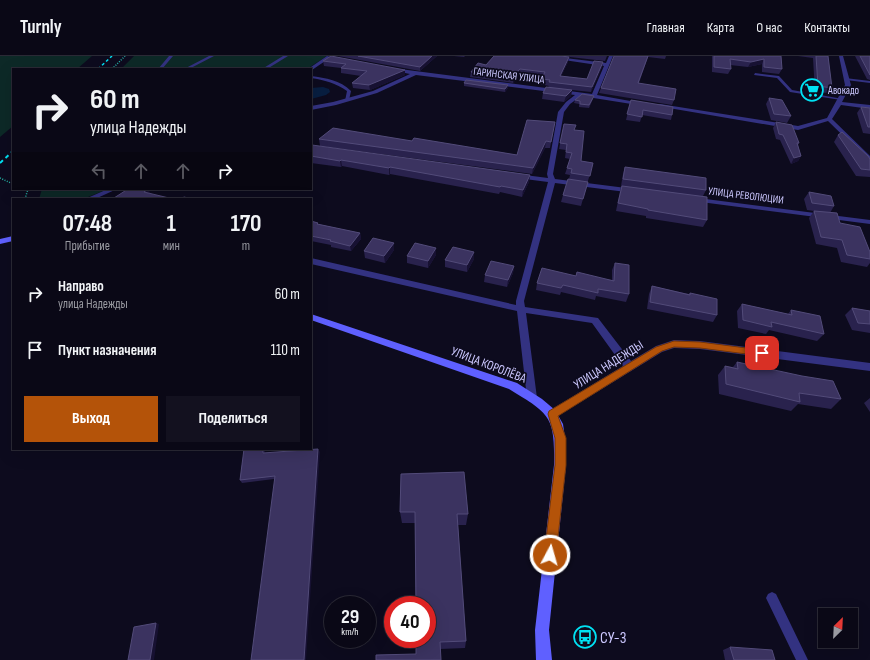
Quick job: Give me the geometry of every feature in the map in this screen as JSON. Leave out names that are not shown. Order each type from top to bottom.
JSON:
[{"type":"street","points":[[312,68],[330,56],[336,58]]},
{"type":"street","points":[[539,56],[607,65]]},
{"type":"street","points":[[594,96],[611,56]]},
{"type":"street","points":[[841,56],[848,85],[829,119],[870,160]]},
{"type":"street","name":"ГАРИНСКАЯ УЛИЦА","points":[[388,68],[415,73],[594,96],[798,128],[829,119]]},
{"type":"street","points":[[312,108],[334,104],[375,92],[415,73]]},
{"type":"street","points":[[532,398],[520,302],[552,181],[550,174],[561,112],[568,103],[580,94]]},
{"type":"street","points":[[840,101],[870,107]]},
{"type":"street","points":[[513,176],[645,193]]},
{"type":"street","points":[[92,198],[112,190]]},
{"type":"street","name":"УЛИЦА РЕВОЛЮЦИИ","points":[[684,198],[870,222]]},
{"type":"street","points":[[0,242],[12,238]]},
{"type":"street","points":[[312,261],[521,309],[595,320],[630,367]]},
{"type":"street","name":"УЛИЦА КОРОЛЁВА","points":[[312,317],[513,386],[553,414]]},
{"type":"street","name":"УЛИЦА НАДЕЖДЫ","points":[[553,414],[659,349],[674,344],[700,345],[870,367]]},
{"type":"street","points":[[544,660],[542,630],[560,465],[561,438],[553,414]]},
{"type":"lane","points":[[161,68],[171,56]]},
{"type":"lane","points":[[188,68],[212,56]]},
{"type":"lane","points":[[266,68],[286,56]]},
{"type":"lane","points":[[755,74],[778,78],[791,91],[840,101]]},
{"type":"lane","points":[[312,77],[335,81],[342,85],[349,91],[347,100]]},
{"type":"lane","points":[[846,79],[870,82]]},
{"type":"lane","points":[[772,598],[802,660]]},
{"type":"path","points":[[113,68],[125,56]]},
{"type":"path","points":[[0,178],[12,184]]},
{"type":"green space","points":[[0,56],[92,56],[78,68],[12,68],[12,127],[0,137]]},
{"type":"green space","points":[[134,56],[327,56],[309,68],[122,68]]},
{"type":"green space","points":[[42,190],[106,190],[86,198],[39,198]]},
{"type":"water","points":[[323,87],[329,89],[330,92],[326,95],[312,99],[312,88]]},
{"type":"building","points":[[331,56],[405,70],[369,85],[352,83],[367,71],[341,68],[346,64],[323,61]]},
{"type":"building","points":[[358,56],[432,56],[420,67]]},
{"type":"building","points":[[494,56],[569,57],[560,76],[587,79],[594,61],[603,62],[592,87],[549,82],[550,80],[541,79],[545,72],[520,69],[513,77],[471,72],[478,63],[486,65]]},
{"type":"building","points":[[614,56],[648,56],[638,83],[676,89],[674,100],[601,88]]},
{"type":"building","points":[[714,56],[781,56],[782,69],[764,67],[764,59],[751,62],[730,59],[731,69],[714,67]]},
{"type":"building","points":[[816,56],[828,56],[832,88],[818,86]]},
{"type":"building","points":[[860,56],[870,56],[870,75]]},
{"type":"building","points":[[466,80],[508,85],[505,89],[464,83]]},
{"type":"building","points":[[546,87],[572,90],[566,96],[543,93]]},
{"type":"building","points":[[582,94],[594,96],[589,105],[580,104],[580,101],[575,100]]},
{"type":"building","points":[[769,98],[782,100],[791,116],[774,114]]},
{"type":"building","points":[[631,100],[673,107],[672,115],[643,110],[642,117],[627,114]]},
{"type":"building","points":[[861,107],[870,108],[870,127],[868,127]]},
{"type":"building","points":[[527,120],[555,122],[551,142],[546,141],[533,168],[319,139],[333,128],[412,141],[414,138],[517,155]]},
{"type":"building","points":[[776,122],[792,125],[799,143],[797,143],[801,156],[794,158],[783,135],[779,134]]},
{"type":"building","points":[[564,124],[576,125],[574,130],[584,131],[581,161],[593,163],[590,176],[571,173],[572,169],[567,168],[572,153],[566,152],[567,144],[560,143]]},
{"type":"building","points":[[842,132],[868,156],[870,159],[870,170],[861,169],[838,135]]},
{"type":"building","points":[[312,145],[530,175],[523,190],[390,167],[312,156]]},
{"type":"building","points":[[625,167],[706,178],[706,190],[623,179]]},
{"type":"building","points":[[568,179],[588,182],[583,199],[563,195]]},
{"type":"building","points":[[622,186],[707,197],[707,220],[648,210],[618,203]]},
{"type":"building","points":[[126,190],[147,190],[144,192],[169,198],[114,198]]},
{"type":"building","points":[[809,192],[831,196],[834,206],[812,203]]},
{"type":"building","points":[[814,211],[837,213],[840,223],[860,227],[870,252],[870,259],[847,255],[842,240],[821,237]]},
{"type":"building","points":[[312,221],[318,223],[317,224],[360,233],[350,246],[330,241],[331,240],[312,236]]},
{"type":"building","points":[[373,238],[394,243],[384,256],[364,251]]},
{"type":"building","points":[[415,243],[436,248],[428,261],[407,256]]},
{"type":"building","points":[[453,247],[474,252],[467,265],[445,260]]},
{"type":"building","points":[[491,261],[514,266],[508,280],[485,275]]},
{"type":"building","points":[[615,263],[629,265],[629,294],[598,289],[598,293],[563,285],[561,288],[537,283],[542,268],[576,276],[577,272],[614,281]]},
{"type":"building","points":[[652,286],[690,295],[690,293],[717,299],[717,315],[650,302]]},
{"type":"building","points":[[742,304],[792,315],[791,310],[820,316],[824,334],[771,322],[772,327],[743,320]]},
{"type":"building","points":[[852,308],[870,311],[870,324],[858,323]]},
{"type":"building","points":[[737,362],[833,381],[841,399],[799,393],[800,402],[726,384],[725,366],[738,369]]},
{"type":"building","points":[[318,449],[304,660],[251,660],[275,476],[240,480],[244,450],[263,450],[263,453]]},
{"type":"building","points":[[464,472],[468,514],[457,514],[466,641],[440,642],[441,660],[376,660],[376,655],[416,654],[416,648],[436,648],[436,596],[416,596],[415,512],[400,512],[401,474]]},
{"type":"building","points":[[156,623],[150,660],[128,660],[134,627]]},
{"type":"building","points":[[730,647],[772,650],[775,660],[734,660]]},
{"type":"railway","points":[[99,68],[112,56]]},
{"type":"railway","points":[[0,163],[12,152]]},
{"type":"place","name":"Авокадо","points":[[812,90]]},
{"type":"place","name":"СУ-3","points":[[585,637]]},
{"type":"route","points":[[550,555],[560,465],[561,438],[553,414],[659,349],[674,344],[700,345],[762,353]]}]
